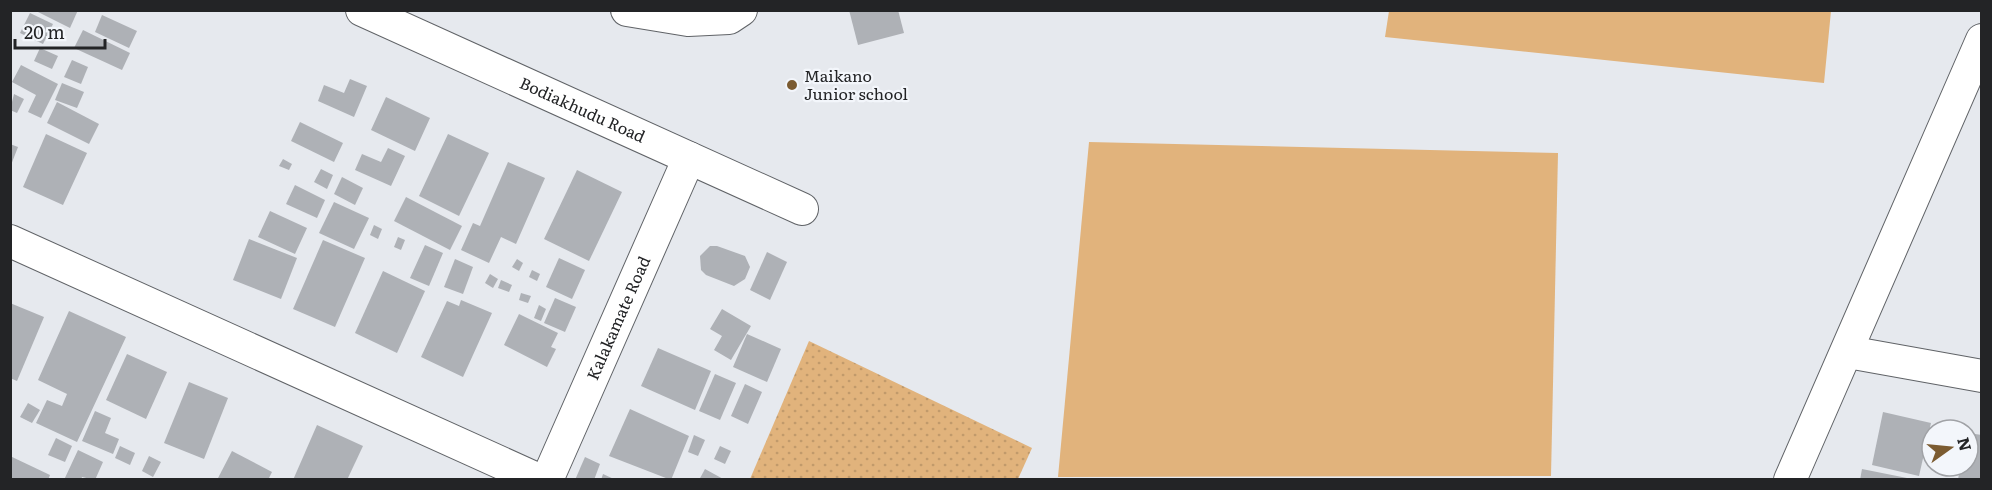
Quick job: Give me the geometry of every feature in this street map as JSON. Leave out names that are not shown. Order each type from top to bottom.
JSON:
[{"type":"street","name":"Bodiakhudu Road","points":[[362,10],[802,209]]},
{"type":"street","points":[[627,10],[687,20],[729,18],[741,10]]},
{"type":"street","points":[[1790,480],[1848,352],[1982,40]]},
{"type":"street","name":"Kalakamate Road","points":[[547,480],[689,158]]},
{"type":"street","points":[[10,241],[539,480]]},
{"type":"street","points":[[1848,352],[1982,376]]},
{"type":"shaded area","points":[[1389,10],[1831,11],[1824,83],[1385,37]]},
{"type":"shaded area","points":[[1089,142],[1558,153],[1551,476],[1058,477]]},
{"type":"shaded area","points":[[809,341],[1032,448],[1018,479],[750,479]]},
{"type":"building","points":[[34,10],[78,10],[70,28]]},
{"type":"building","points":[[849,10],[898,10],[904,33],[858,45]]},
{"type":"building","points":[[30,13],[53,24],[43,44],[20,33]]},
{"type":"building","points":[[102,15],[137,31],[129,48],[95,32]]},
{"type":"building","points":[[83,30],[130,53],[122,70],[74,48]]},
{"type":"building","points":[[40,48],[58,56],[52,69],[34,61]]},
{"type":"building","points":[[72,60],[88,67],[81,84],[64,77]]},
{"type":"building","points":[[21,65],[58,84],[41,118],[28,112],[36,95],[12,82]]},
{"type":"building","points":[[350,79],[367,86],[354,117],[318,101],[324,85],[344,93]]},
{"type":"building","points":[[62,83],[84,92],[77,108],[55,100]]},
{"type":"building","points":[[14,94],[24,99],[17,113],[10,110]]},
{"type":"building","points":[[386,97],[430,118],[415,151],[371,130]]},
{"type":"building","points":[[57,102],[99,124],[89,144],[47,123]]},
{"type":"building","points":[[300,122],[343,143],[334,162],[291,141]]},
{"type":"building","points":[[46,134],[87,153],[63,205],[23,187]]},
{"type":"building","points":[[448,134],[489,153],[459,216],[419,196]]},
{"type":"building","points":[[10,144],[18,147],[11,165],[10,164]]},
{"type":"building","points":[[388,148],[405,156],[391,186],[355,170],[362,154],[381,162]]},
{"type":"building","points":[[283,159],[292,164],[289,170],[279,166]]},
{"type":"building","points":[[508,162],[545,178],[516,244],[501,237],[489,263],[461,250],[473,223],[480,226]]},
{"type":"building","points":[[321,169],[333,175],[327,189],[314,182]]},
{"type":"building","points":[[577,170],[622,192],[589,261],[544,239]]},
{"type":"building","points":[[342,177],[363,188],[355,205],[334,194]]},
{"type":"building","points":[[295,185],[325,200],[317,218],[286,204]]},
{"type":"building","points":[[406,197],[462,226],[450,250],[394,221]]},
{"type":"building","points":[[334,202],[369,218],[354,249],[319,233]]},
{"type":"building","points":[[270,211],[307,228],[295,254],[258,237]]},
{"type":"building","points":[[374,225],[382,229],[378,239],[370,235]]},
{"type":"building","points":[[398,237],[405,240],[401,250],[394,247]]},
{"type":"building","points":[[249,239],[297,258],[281,299],[233,280]]},
{"type":"building","points":[[323,240],[365,258],[335,327],[293,309]]},
{"type":"building","points":[[425,245],[443,253],[429,286],[410,278]]},
{"type":"building","points":[[710,246],[717,246],[745,256],[750,267],[745,279],[734,286],[706,275],[701,270],[700,256]]},
{"type":"building","points":[[767,252],[787,262],[770,300],[750,290]]},
{"type":"building","points":[[559,258],[585,270],[572,299],[546,287]]},
{"type":"building","points":[[455,259],[473,267],[463,294],[444,287]]},
{"type":"building","points":[[517,259],[523,263],[519,271],[512,267]]},
{"type":"building","points":[[532,270],[540,274],[537,281],[529,277]]},
{"type":"building","points":[[383,271],[425,291],[397,353],[355,333]]},
{"type":"building","points":[[490,274],[498,279],[493,288],[485,283]]},
{"type":"building","points":[[501,280],[512,285],[509,292],[498,288]]},
{"type":"building","points":[[521,293],[531,296],[528,303],[519,300]]},
{"type":"building","points":[[555,298],[576,307],[565,332],[544,323]]},
{"type":"building","points":[[461,300],[492,313],[463,377],[421,357],[447,301],[459,306]]},
{"type":"building","points":[[10,303],[44,317],[17,381],[10,378]]},
{"type":"building","points":[[539,305],[546,309],[541,321],[534,318]]},
{"type":"building","points":[[722,309],[751,326],[731,360],[714,350],[722,336],[710,329]]},
{"type":"building","points":[[69,311],[126,337],[77,442],[36,423],[47,400],[62,406],[67,394],[38,380]]},
{"type":"building","points":[[519,314],[558,333],[551,347],[556,349],[547,367],[504,345]]},
{"type":"building","points":[[747,334],[781,349],[767,382],[733,367]]},
{"type":"building","points":[[658,348],[711,371],[695,410],[641,386]]},
{"type":"building","points":[[127,354],[167,372],[146,419],[106,400]]},
{"type":"building","points":[[715,374],[736,383],[720,420],[699,411]]},
{"type":"building","points":[[189,382],[228,398],[204,459],[164,443]]},
{"type":"building","points":[[745,384],[762,392],[748,424],[731,416]]},
{"type":"building","points":[[28,403],[40,410],[32,423],[20,417]]},
{"type":"building","points":[[630,409],[689,436],[671,480],[609,456]]},
{"type":"building","points":[[95,411],[111,418],[105,433],[119,439],[113,454],[82,441]]},
{"type":"building","points":[[1883,412],[1920,420],[1919,476],[1872,465]]},
{"type":"building","points":[[317,425],[363,446],[347,480],[293,480]]},
{"type":"building","points":[[694,435],[705,440],[698,456],[688,452]]},
{"type":"building","points":[[1980,435],[1982,435],[1982,480],[1958,480],[1958,478],[1980,478]]},
{"type":"building","points":[[56,438],[72,446],[65,462],[48,455]]},
{"type":"building","points":[[120,446],[135,453],[130,465],[115,458]]},
{"type":"building","points":[[720,446],[731,451],[725,464],[714,459]]},
{"type":"building","points":[[78,450],[103,462],[95,480],[82,477],[81,480],[64,480]]},
{"type":"building","points":[[232,451],[272,472],[268,480],[217,480]]},
{"type":"building","points":[[10,456],[50,475],[48,480],[10,480]]},
{"type":"building","points":[[149,456],[161,462],[153,477],[142,471]]},
{"type":"building","points":[[585,457],[600,464],[594,480],[575,480]]},
{"type":"building","points":[[705,469],[725,480],[699,480]]},
{"type":"building","points":[[1862,469],[1907,478],[1907,480],[1860,480]]},
{"type":"building","points":[[603,474],[616,480],[601,480]]},
{"type":"place","name":"Maikano Junior school","points":[[792,85]]}]
